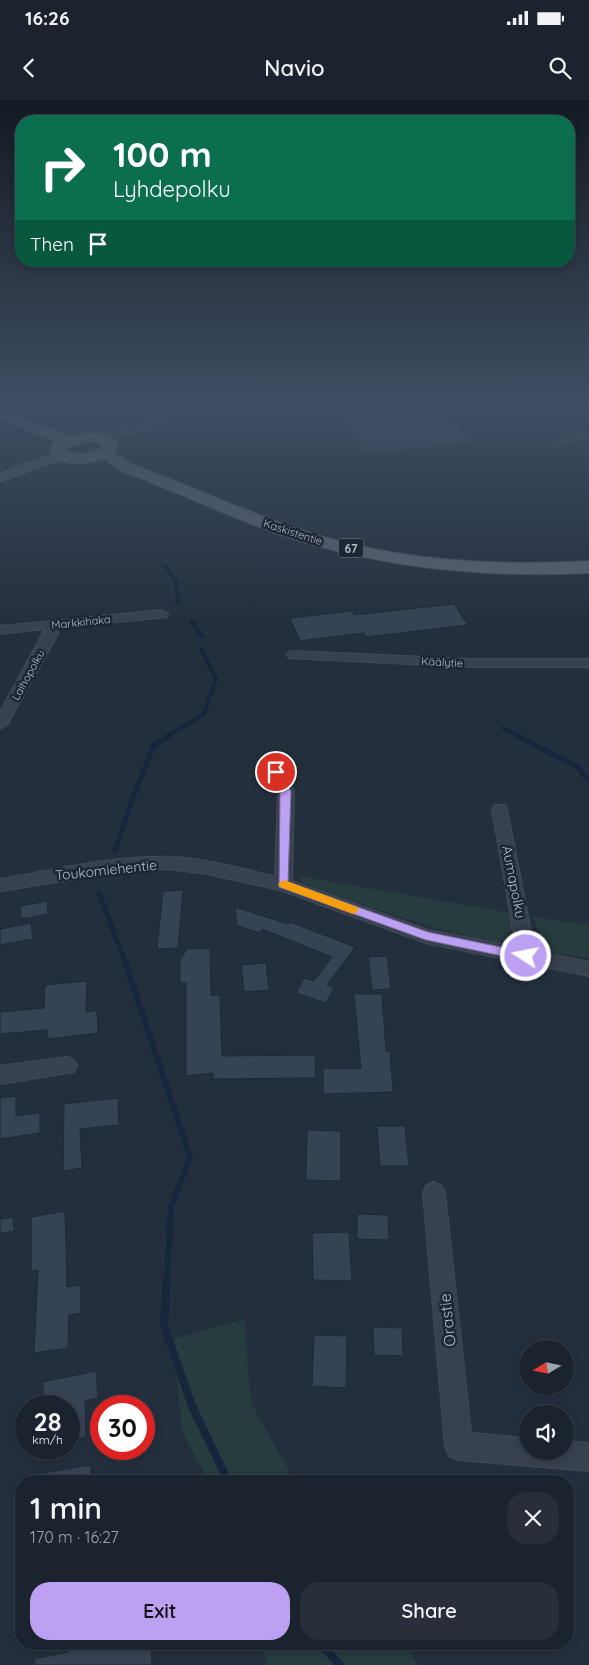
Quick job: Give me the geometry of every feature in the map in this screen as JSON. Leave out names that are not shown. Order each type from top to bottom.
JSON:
[{"type":"main road","name":"Kaskistentie","points":[[150,477],[263,522],[323,542],[408,561],[516,569],[589,567]]},
{"type":"street","name":"Markkihaka","points":[[0,630],[162,614]]},
{"type":"street","name":"Laihopolku","points":[[0,725],[51,634],[52,625]]},
{"type":"street","name":"Käälytie","points":[[294,655],[470,663],[589,663]]},
{"type":"street","points":[[276,772],[286,791],[283,884]]},
{"type":"street","name":"Aumapolku","points":[[500,809],[526,942],[526,956]]},
{"type":"street","name":"Toukomiehentie","points":[[0,886],[125,865],[170,863],[207,868],[283,884],[426,936],[589,969]]},
{"type":"street","points":[[0,1075],[67,1066]]},
{"type":"street","name":"Orastie","points":[[434,1193],[459,1446],[589,1458]]},
{"type":"green space","points":[[299,876],[512,913],[514,936],[505,944],[453,932],[303,883]]},
{"type":"green space","points":[[534,917],[589,925],[589,959],[555,953],[542,946]]},
{"type":"green space","points":[[244,1319],[251,1403],[292,1475],[205,1475],[182,1431],[173,1339]]},
{"type":"green space","points":[[263,1650],[409,1650],[418,1665],[267,1665]]},
{"type":"building","points":[[454,604],[468,625],[366,637],[364,633],[300,641],[290,618],[352,611],[354,615]]},
{"type":"building","points":[[183,890],[178,948],[157,949],[163,891]]},
{"type":"building","points":[[47,901],[48,914],[21,919],[20,906]]},
{"type":"building","points":[[235,907],[288,924],[290,922],[355,947],[327,985],[334,988],[326,1003],[296,993],[304,978],[314,981],[332,957],[262,929],[260,933],[237,926]]},
{"type":"building","points":[[31,923],[33,939],[0,945],[0,929]]},
{"type":"building","points":[[210,948],[211,996],[220,995],[222,1056],[315,1055],[316,1078],[213,1079],[213,1073],[186,1076],[186,983],[180,983],[180,960],[187,949]]},
{"type":"building","points":[[387,956],[391,989],[372,990],[368,957]]},
{"type":"building","points":[[266,963],[269,990],[244,992],[241,965]]},
{"type":"building","points":[[87,981],[86,1012],[97,1010],[98,1033],[47,1039],[47,1030],[0,1034],[0,1012],[44,1008],[45,985]]},
{"type":"building","points":[[354,994],[382,994],[386,1051],[390,1051],[393,1092],[323,1094],[323,1068],[361,1069]]},
{"type":"building","points":[[16,1096],[16,1116],[40,1113],[40,1133],[0,1139],[0,1098]]},
{"type":"building","points":[[118,1098],[119,1125],[80,1129],[82,1168],[63,1171],[64,1104]]},
{"type":"building","points":[[377,1126],[405,1126],[409,1166],[380,1166]]},
{"type":"building","points":[[307,1130],[341,1131],[341,1181],[306,1180]]},
{"type":"building","points":[[65,1211],[67,1287],[81,1285],[81,1313],[69,1315],[68,1348],[34,1353],[38,1270],[31,1271],[31,1217]]},
{"type":"building","points":[[357,1214],[388,1215],[389,1240],[357,1239]]},
{"type":"building","points":[[13,1217],[14,1231],[0,1234],[0,1219]]},
{"type":"building","points":[[349,1232],[352,1281],[313,1280],[312,1233]]},
{"type":"building","points":[[373,1327],[402,1328],[403,1356],[374,1355]]},
{"type":"building","points":[[314,1335],[347,1336],[346,1388],[312,1386]]},
{"type":"building","points":[[96,1371],[98,1395],[90,1395],[90,1400],[85,1401],[86,1437],[80,1438],[80,1395],[43,1395],[43,1382]]},
{"type":"building","points":[[91,1465],[91,1475],[37,1474]]},
{"type":"building","points":[[68,1650],[151,1650],[152,1665],[35,1665],[34,1659],[68,1652]]},
{"type":"waterway","points":[[165,566],[176,582],[178,602]]},
{"type":"waterway","points":[[192,622],[202,636]]},
{"type":"waterway","points":[[166,737],[204,714],[216,679],[201,649]]},
{"type":"waterway","points":[[503,728],[521,737]]},
{"type":"waterway","points":[[115,851],[133,797],[154,745],[169,736]]},
{"type":"waterway","points":[[518,736],[578,767],[589,782]]},
{"type":"waterway","points":[[99,893],[130,975]]},
{"type":"waterway","points":[[129,974],[190,1157],[171,1206],[167,1279]]},
{"type":"waterway","points":[[167,1277],[164,1326],[192,1406],[225,1475]]},
{"type":"waterway","points":[[326,1650],[340,1665]]},
{"type":"slow traffic","points":[[284,884],[353,910]]},
{"type":"route","points":[[276,772],[286,791],[283,884],[426,936],[526,956]]}]
